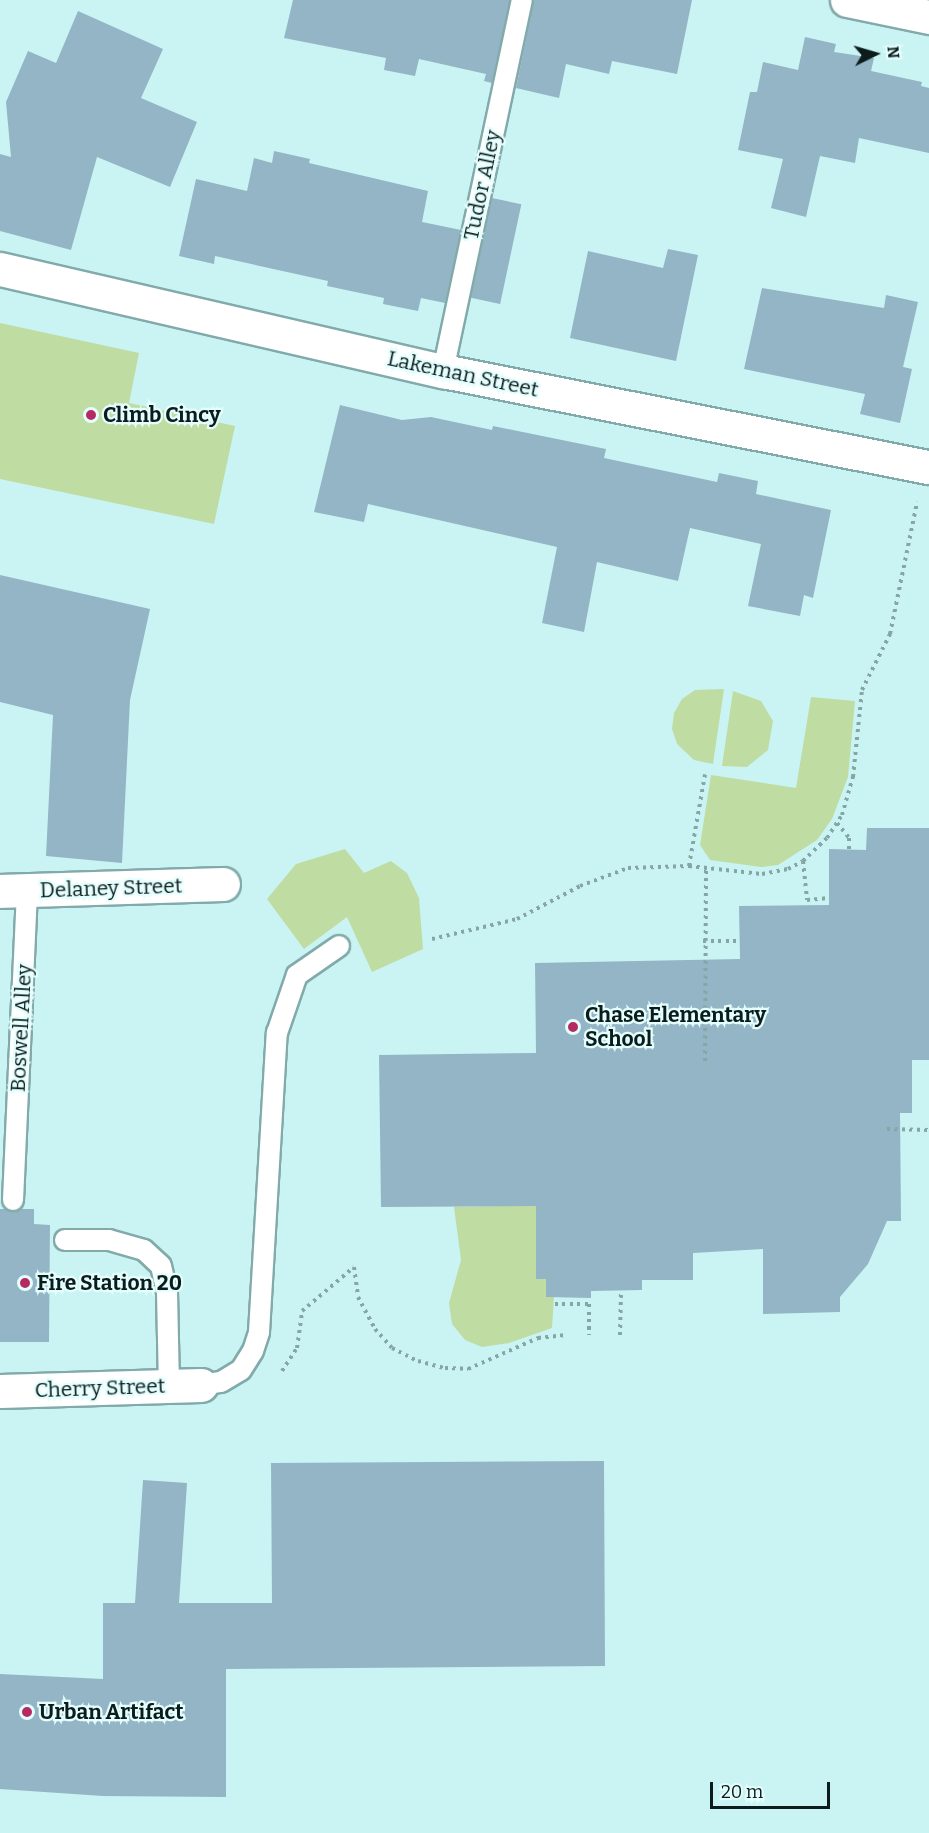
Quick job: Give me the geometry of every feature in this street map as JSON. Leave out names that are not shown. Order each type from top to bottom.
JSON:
[{"type":"street","points":[[847,0],[929,17]]},
{"type":"street","name":"Lakeman Street","points":[[0,269],[442,371],[929,467]]},
{"type":"street","name":"Delaney Street","points":[[14,891],[223,884]]},
{"type":"street","name":"Cherry Street","points":[[0,1391],[201,1385]]},
{"type":"lane","name":"Tudor Alley","points":[[442,371],[522,0]]},
{"type":"lane","name":"Boswell Alley","points":[[13,1200],[14,891]]},
{"type":"lane","points":[[201,1385],[221,1382],[241,1370],[256,1341],[277,1033],[297,975],[339,946]]},
{"type":"lane","points":[[65,1240],[109,1240],[144,1250],[161,1266],[167,1292],[169,1386]]},
{"type":"path","points":[[432,939],[517,919],[580,886],[628,868],[689,866],[706,870],[762,874],[788,869],[803,861],[837,823],[853,777],[862,690],[890,634],[918,498]]},
{"type":"path","points":[[689,866],[705,774]]},
{"type":"path","points":[[837,823],[849,838],[849,849]]},
{"type":"path","points":[[803,861],[807,900],[829,898]]},
{"type":"path","points":[[705,1061],[703,941],[706,870]]},
{"type":"path","points":[[703,941],[739,941]]},
{"type":"path","points":[[887,1130],[929,1130]]},
{"type":"path","points":[[282,1371],[297,1348],[302,1311],[354,1267],[358,1297],[375,1329],[392,1348],[418,1361],[444,1368],[468,1369],[538,1338],[566,1335]]},
{"type":"path","points":[[620,1335],[621,1290]]},
{"type":"path","points":[[555,1304],[589,1304],[589,1335]]},
{"type":"green space","name":"Climb Cincy","points":[[0,323],[139,353],[129,403],[235,426],[214,524],[0,479]]},
{"type":"green space","points":[[724,689],[713,764],[694,760],[677,744],[672,729],[674,713],[682,699],[695,690]]},
{"type":"green space","points":[[733,691],[761,701],[773,721],[768,750],[747,767],[722,766]]},
{"type":"green space","points":[[811,697],[855,701],[848,777],[832,819],[817,840],[778,865],[761,867],[710,860],[700,845],[711,775],[796,788]]},
{"type":"green space","points":[[345,849],[364,873],[391,861],[407,873],[419,898],[423,949],[372,972],[347,917],[304,949],[267,899],[296,864]]},
{"type":"green space","points":[[504,1159],[536,1159],[536,1279],[546,1279],[554,1297],[552,1328],[509,1343],[482,1347],[465,1340],[452,1324],[449,1303],[461,1260],[454,1207],[503,1206]]},
{"type":"building","points":[[293,0],[510,0],[492,83],[484,81],[486,74],[419,59],[415,76],[384,70],[386,58],[284,38]]},
{"type":"building","points":[[534,0],[692,0],[677,74],[612,61],[609,74],[566,64],[559,98],[516,88]]},
{"type":"building","points":[[78,11],[163,49],[141,98],[197,122],[170,187],[97,157],[71,250],[0,231],[0,154],[11,157],[6,102],[28,51],[56,63]]},
{"type":"building","points":[[805,37],[836,44],[834,52],[874,58],[871,71],[922,82],[921,86],[929,88],[929,153],[859,138],[855,163],[820,156],[806,217],[771,208],[783,159],[738,150],[750,92],[757,92],[763,62],[798,70]]},
{"type":"building","points":[[274,151],[310,159],[309,163],[428,191],[422,222],[461,230],[445,303],[421,298],[418,311],[383,304],[384,298],[327,286],[328,281],[215,256],[214,264],[179,256],[196,179],[247,191],[254,158],[272,163]]},
{"type":"building","points":[[492,198],[521,204],[500,304],[471,298]]},
{"type":"building","points":[[668,249],[698,255],[676,361],[570,338],[588,251],[663,268]]},
{"type":"building","points":[[762,288],[884,308],[886,295],[918,302],[903,367],[912,369],[900,423],[860,414],[865,394],[744,369]]},
{"type":"building","points":[[340,405],[402,420],[431,417],[492,430],[493,426],[606,449],[604,458],[717,482],[719,473],[758,481],[756,494],[831,510],[813,598],[804,595],[800,616],[748,606],[761,544],[690,528],[678,581],[597,562],[584,632],[542,623],[557,547],[368,504],[364,522],[314,512]]},
{"type":"building","points":[[0,575],[150,609],[130,700],[122,863],[46,856],[53,715],[0,702]]},
{"type":"building","points":[[867,828],[929,828],[929,1060],[912,1060],[912,1113],[900,1113],[901,1221],[887,1221],[868,1264],[840,1297],[840,1312],[763,1314],[763,1249],[693,1253],[693,1280],[642,1280],[642,1290],[591,1291],[591,1298],[546,1297],[546,1279],[536,1279],[536,1206],[381,1207],[379,1055],[536,1053],[535,963],[740,959],[739,906],[829,905],[829,849],[866,850]]},
{"type":"building","name":"Fire Station 20","points":[[0,1209],[34,1209],[34,1224],[50,1225],[49,1342],[0,1342]]},
{"type":"building","points":[[604,1461],[605,1666],[226,1669],[226,1797],[103,1796],[0,1789],[0,1674],[103,1679],[103,1603],[135,1603],[143,1480],[187,1483],[179,1603],[272,1603],[271,1463]]},
{"type":"place","name":"Climb Cincy","points":[[91,415]]},
{"type":"place","name":"Chase Elementary School","points":[[573,1027]]},
{"type":"place","name":"Fire Station 20","points":[[25,1283]]},
{"type":"place","name":"Urban Artifact","points":[[27,1712]]}]
